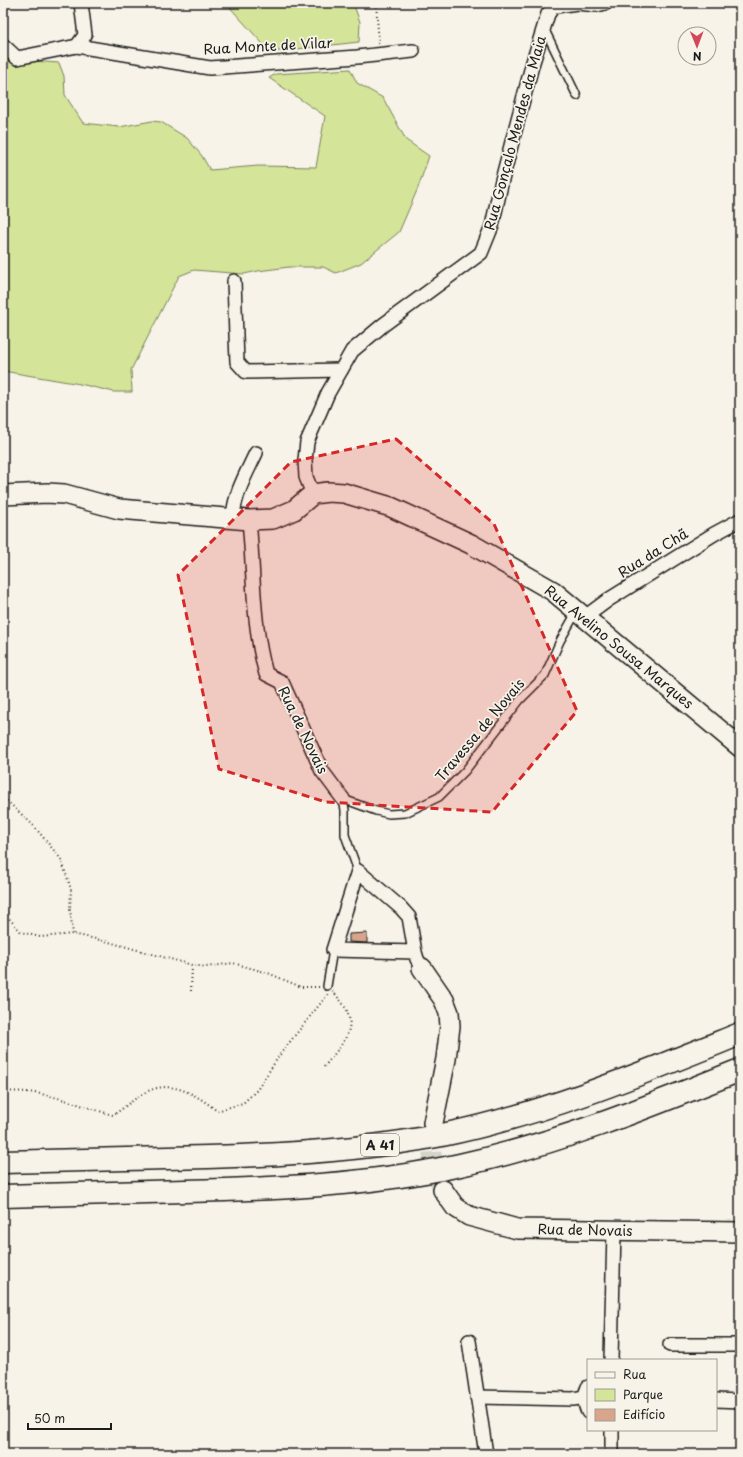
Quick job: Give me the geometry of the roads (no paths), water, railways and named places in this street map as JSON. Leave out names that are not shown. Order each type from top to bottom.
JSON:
[{"type":"highway","name":"A 41","points":[[3,1162],[290,1154],[360,1148],[422,1139],[486,1125],[541,1109],[622,1081],[740,1034]]},
{"type":"highway","name":"A 41","points":[[3,1196],[280,1188],[353,1182],[414,1174],[526,1149],[577,1133],[740,1070]]},
{"type":"street","points":[[77,46],[86,34],[81,3]]},
{"type":"street","name":"Rua Gonçalo Mendes da Maia","points":[[313,494],[306,477],[305,460],[307,442],[328,393],[352,351],[383,325],[481,253],[492,226],[502,180],[543,25],[552,5],[597,5],[606,3]]},
{"type":"street","name":"Rua Monte de Vilar","points":[[3,45],[17,58],[77,46],[210,68],[413,50]]},
{"type":"street","points":[[234,282],[237,362],[246,372],[341,370]]},
{"type":"street","points":[[241,519],[234,509],[238,492],[256,453]]},
{"type":"street","name":"Rua Avelino Sousa Marques","points":[[313,494],[328,492],[344,493],[391,508],[471,544],[553,591],[740,747]]},
{"type":"street","points":[[3,495],[47,493],[64,494],[119,508],[241,519],[273,519],[294,510],[313,494]]},
{"type":"street","name":"Rua de Novais","points":[[241,519],[260,653],[266,674],[282,682],[322,771],[343,799]]},
{"type":"street","name":"Rua da Chã","points":[[581,614],[615,596],[714,534],[740,520]]},
{"type":"street","points":[[419,960],[333,950],[358,871],[401,908],[409,917],[419,960],[444,1000],[449,1012],[450,1026],[446,1059],[433,1122]]},
{"type":"street","name":"Rua de Novais","points":[[443,1190],[456,1207],[469,1216],[517,1229],[740,1232]]},
{"type":"street","points":[[611,1359],[614,1230]]},
{"type":"street","points":[[469,1341],[486,1454]]},
{"type":"street","points":[[670,1345],[740,1345]]},
{"type":"street","points":[[477,1397],[573,1399],[586,1392]]},
{"type":"street","points":[[586,1392],[585,1403],[587,1409]]},
{"type":"street","points":[[717,1400],[740,1401]]},
{"type":"street","points":[[612,1431],[612,1454]]},
{"type":"lane","points":[[543,25],[577,96]]},
{"type":"lane","name":"Travessa de Novais","points":[[343,799],[389,814],[405,813],[439,797],[465,770],[520,700],[545,675],[560,641],[581,614]]},
{"type":"lane","points":[[343,799],[345,810],[345,836],[358,871]]},
{"type":"lane","points":[[330,988],[333,950]]},
{"type":"tunnel","points":[[433,1123],[432,1158],[443,1190]]}]
